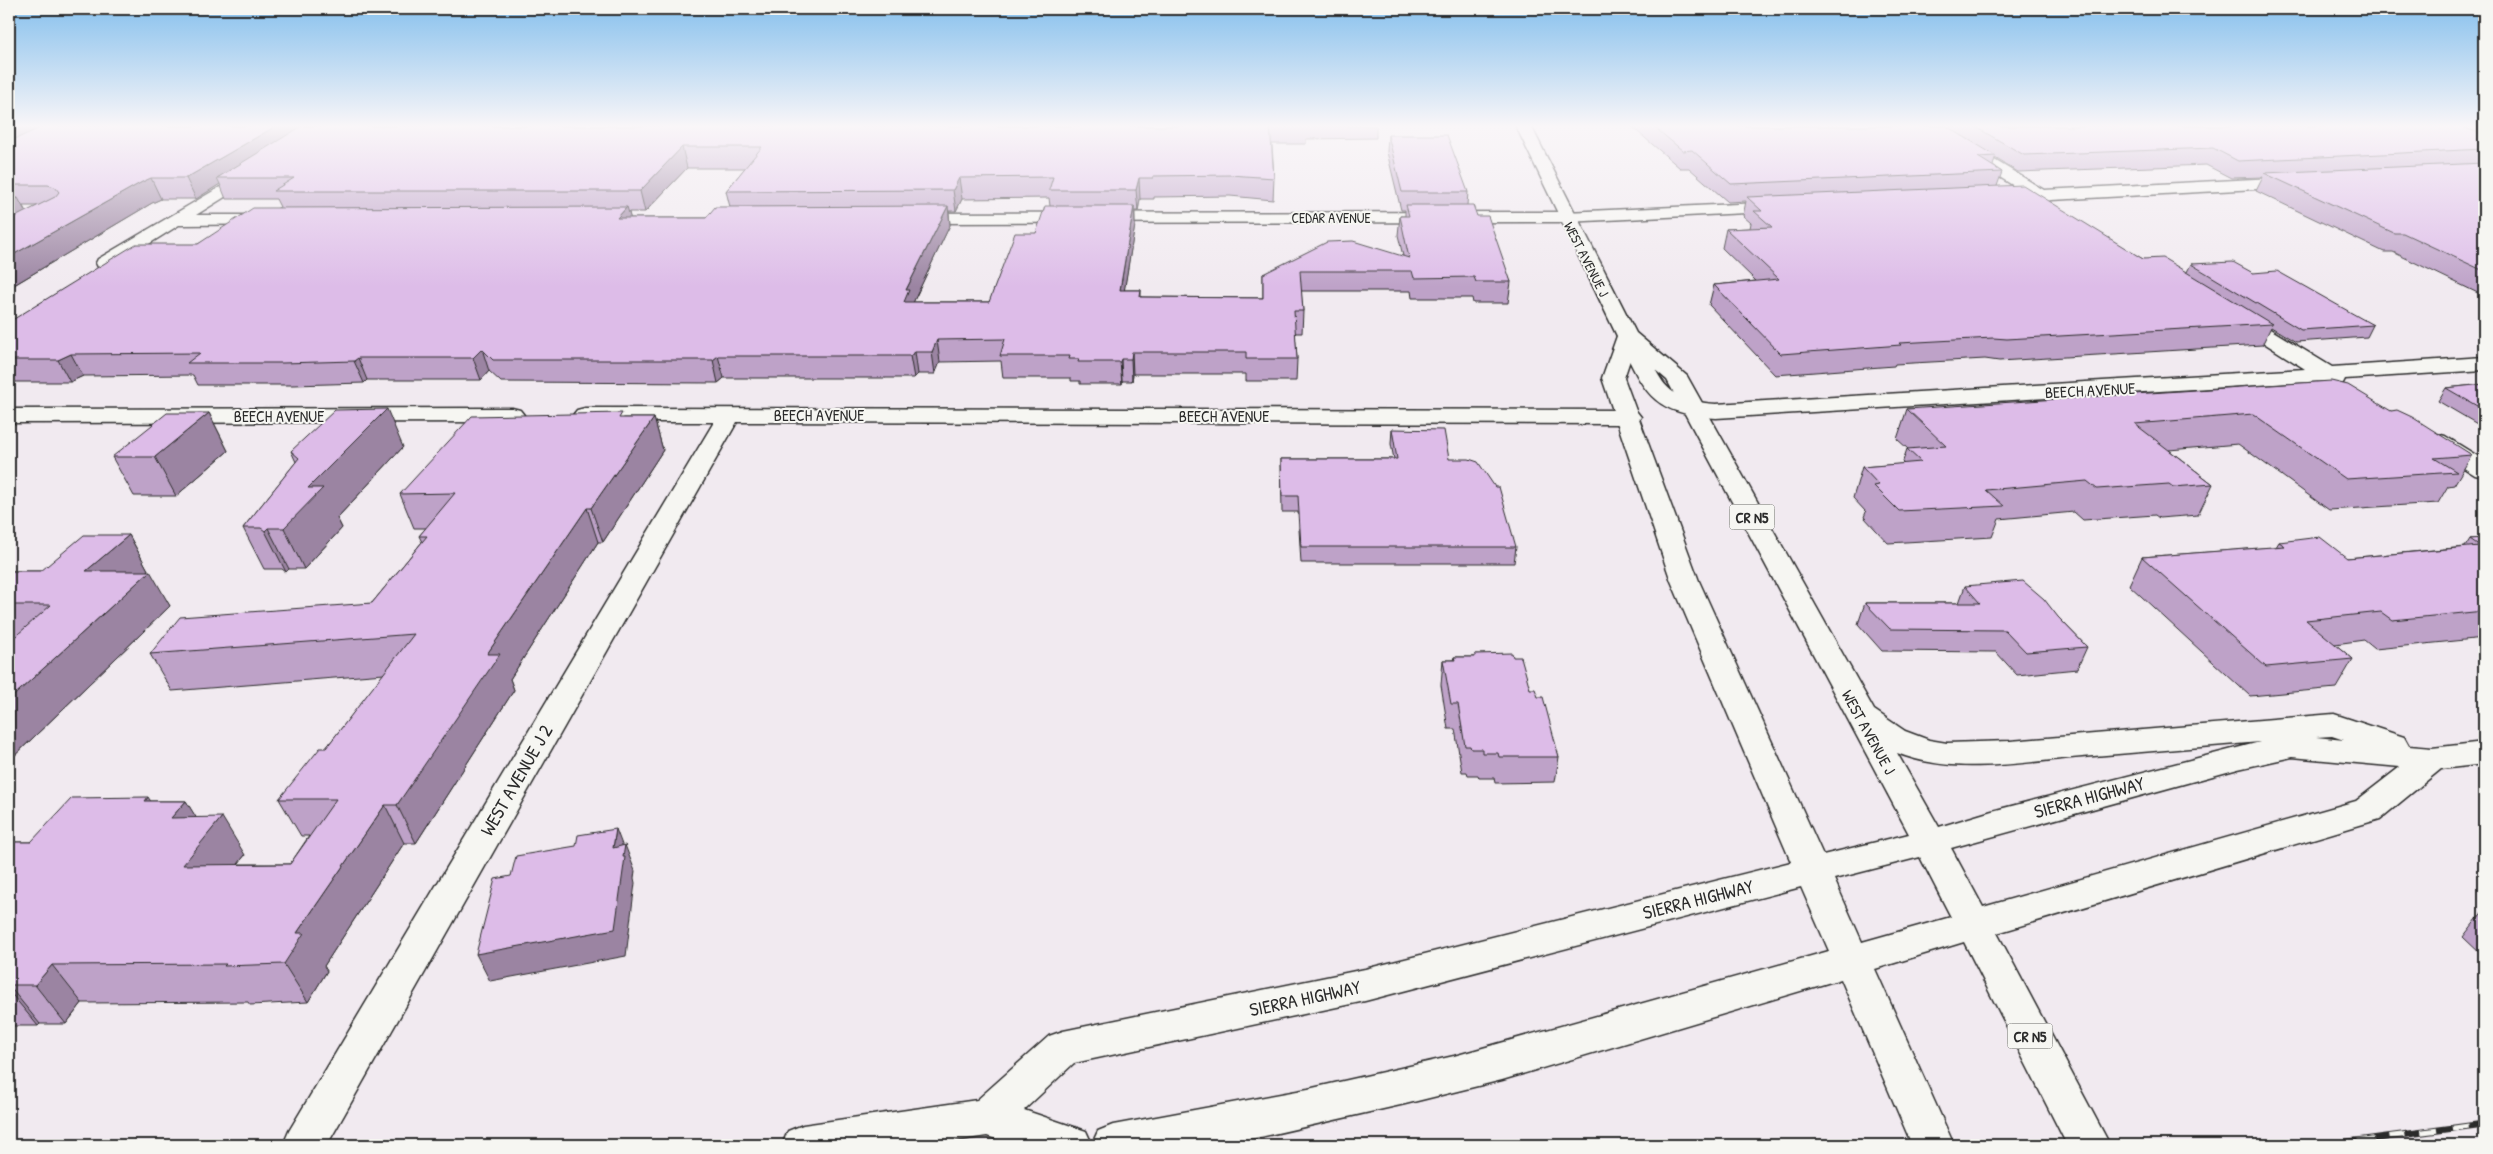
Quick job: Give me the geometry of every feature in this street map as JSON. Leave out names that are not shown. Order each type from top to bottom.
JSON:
[{"type":"street","points":[[92,271],[242,180]]},
{"type":"street","name":"WEST AVENUE J","points":[[1548,180],[1627,336],[1676,376],[1930,842],[2089,1145]]},
{"type":"street","points":[[2015,180],[2066,212]]},
{"type":"street","points":[[1992,197],[2316,181]]},
{"type":"street","name":"CEDAR AVENUE","points":[[892,218],[1566,217],[1797,206]]},
{"type":"street","points":[[176,220],[286,220]]},
{"type":"street","points":[[2222,308],[2355,390]]},
{"type":"street","points":[[1627,336],[1613,378],[1629,417],[1685,581],[1850,961],[1933,1145]]},
{"type":"street","name":"BEECH AVENUE","points":[[1695,411],[1779,408],[2330,376],[2484,364]]},
{"type":"street","name":"BEECH AVENUE","points":[[9,416],[531,415]]},
{"type":"street","name":"BEECH AVENUE","points":[[560,415],[1629,417]]},
{"type":"street","name":"WEST AVENUE J 2","points":[[304,1145],[730,415]]},
{"type":"street","points":[[2420,430],[2484,470]]},
{"type":"street","points":[[1860,713],[1894,739],[1924,751],[1947,754],[2010,752],[2334,725],[2432,759]]},
{"type":"street","name":"SIERRA HIGHWAY","points":[[987,1117],[1063,1048],[1365,985],[1930,842],[2158,779],[2292,746],[2432,759],[2484,753]]},
{"type":"street","points":[[1113,1145],[1280,1115],[1425,1082],[1502,1062],[1973,926],[2368,810],[2432,759]]},
{"type":"street","points":[[803,1145],[987,1117],[1071,1145]]},
{"type":"building","points":[[9,180],[147,180],[9,257],[9,220],[55,197],[59,192],[55,187],[48,185],[9,185]]},
{"type":"building","points":[[291,180],[651,180],[640,191],[273,191]]},
{"type":"building","points":[[735,180],[958,180],[953,190],[726,191]]},
{"type":"building","points":[[1052,180],[1139,180],[1136,190],[1049,190]]},
{"type":"building","points":[[1399,180],[1464,180],[1468,192],[1402,192]]},
{"type":"building","points":[[1726,180],[1825,180],[1731,184]]},
{"type":"building","points":[[2279,180],[2484,180],[2484,271],[2403,233],[2394,233]]},
{"type":"building","points":[[2023,185],[2143,259],[2163,258],[2272,324],[1899,343],[1901,345],[1781,354],[1714,285],[1779,279],[1726,229],[1772,227],[1754,211],[1762,211],[1747,197]]},
{"type":"building","points":[[9,198],[18,198],[9,204]]},
{"type":"building","points":[[1406,205],[1473,205],[1477,216],[1488,216],[1511,282],[1476,282],[1474,277],[1414,278],[1412,271],[1300,271],[1303,311],[1294,311],[1297,359],[1246,359],[1246,352],[1132,352],[1131,359],[1121,359],[1120,362],[1078,362],[1079,359],[1069,359],[1070,356],[1000,356],[1005,339],[937,340],[932,352],[915,352],[910,356],[718,356],[713,360],[493,360],[482,349],[473,358],[358,358],[354,361],[283,363],[187,363],[200,353],[71,354],[58,360],[9,360],[9,322],[136,244],[198,244],[253,208],[627,207],[617,218],[706,218],[715,207],[948,206],[906,290],[909,290],[904,302],[989,302],[1015,233],[1036,233],[1045,206],[1134,206],[1120,290],[1141,290],[1140,297],[1263,298],[1263,274],[1327,242],[1353,241],[1409,258],[1400,216],[1409,216]]},
{"type":"building","points":[[2233,262],[2253,273],[2277,271],[2373,325],[2301,330],[2191,264]]},
{"type":"building","points":[[2331,381],[2348,385],[2391,411],[2397,410],[2412,417],[2472,455],[2434,458],[2457,472],[2346,479],[2253,414],[2135,424],[2213,484],[2173,487],[2169,484],[2097,489],[2087,481],[1986,490],[2004,506],[1899,511],[1874,486],[1879,485],[1862,467],[1921,462],[1907,449],[1946,446],[1907,409]]},
{"type":"building","points":[[2484,384],[2484,410],[2446,388]]},
{"type":"building","points":[[387,409],[308,488],[323,488],[284,528],[268,528],[265,531],[261,528],[243,528],[299,458],[291,451],[335,410]]},
{"type":"building","points":[[167,413],[209,413],[155,457],[112,457]]},
{"type":"building","points":[[622,413],[619,418],[654,418],[591,508],[587,508],[487,654],[500,654],[397,805],[385,805],[297,933],[304,933],[284,964],[224,966],[226,964],[52,965],[35,985],[9,985],[9,842],[31,842],[72,798],[148,797],[145,801],[186,801],[171,818],[222,817],[183,865],[290,864],[336,799],[279,799],[320,748],[326,748],[414,634],[150,654],[180,617],[372,603],[427,536],[419,536],[455,493],[400,494],[472,416]]},
{"type":"building","points":[[1392,429],[1444,430],[1449,459],[1469,459],[1478,462],[1495,487],[1499,487],[1516,547],[1301,547],[1298,496],[1282,496],[1281,459],[1397,459]]},
{"type":"building","points":[[84,535],[129,535],[86,571],[150,571],[9,700],[9,642],[51,605],[9,605],[9,571],[41,571]]},
{"type":"building","points":[[2320,537],[2347,558],[2480,546],[2470,539],[2484,538],[2484,611],[2392,620],[2381,612],[2306,620],[2353,659],[2266,667],[2142,557],[2285,546],[2279,542]]},
{"type":"building","points":[[2023,581],[2044,599],[2058,617],[2087,647],[2026,652],[2005,630],[1890,629],[1865,603],[1980,603],[1965,586]]},
{"type":"building","points":[[1512,653],[1513,657],[1521,657],[1530,689],[1535,689],[1538,697],[1543,697],[1559,757],[1499,757],[1498,753],[1482,753],[1482,749],[1471,749],[1470,746],[1465,746],[1458,704],[1451,704],[1443,660],[1455,660],[1454,657],[1475,657],[1475,654]]},
{"type":"building","points":[[616,829],[613,848],[625,845],[623,857],[625,857],[615,929],[476,954],[495,879],[511,876],[516,856],[576,846],[578,835]]},
{"type":"railway","points":[[2326,1145],[2484,1124]]}]
